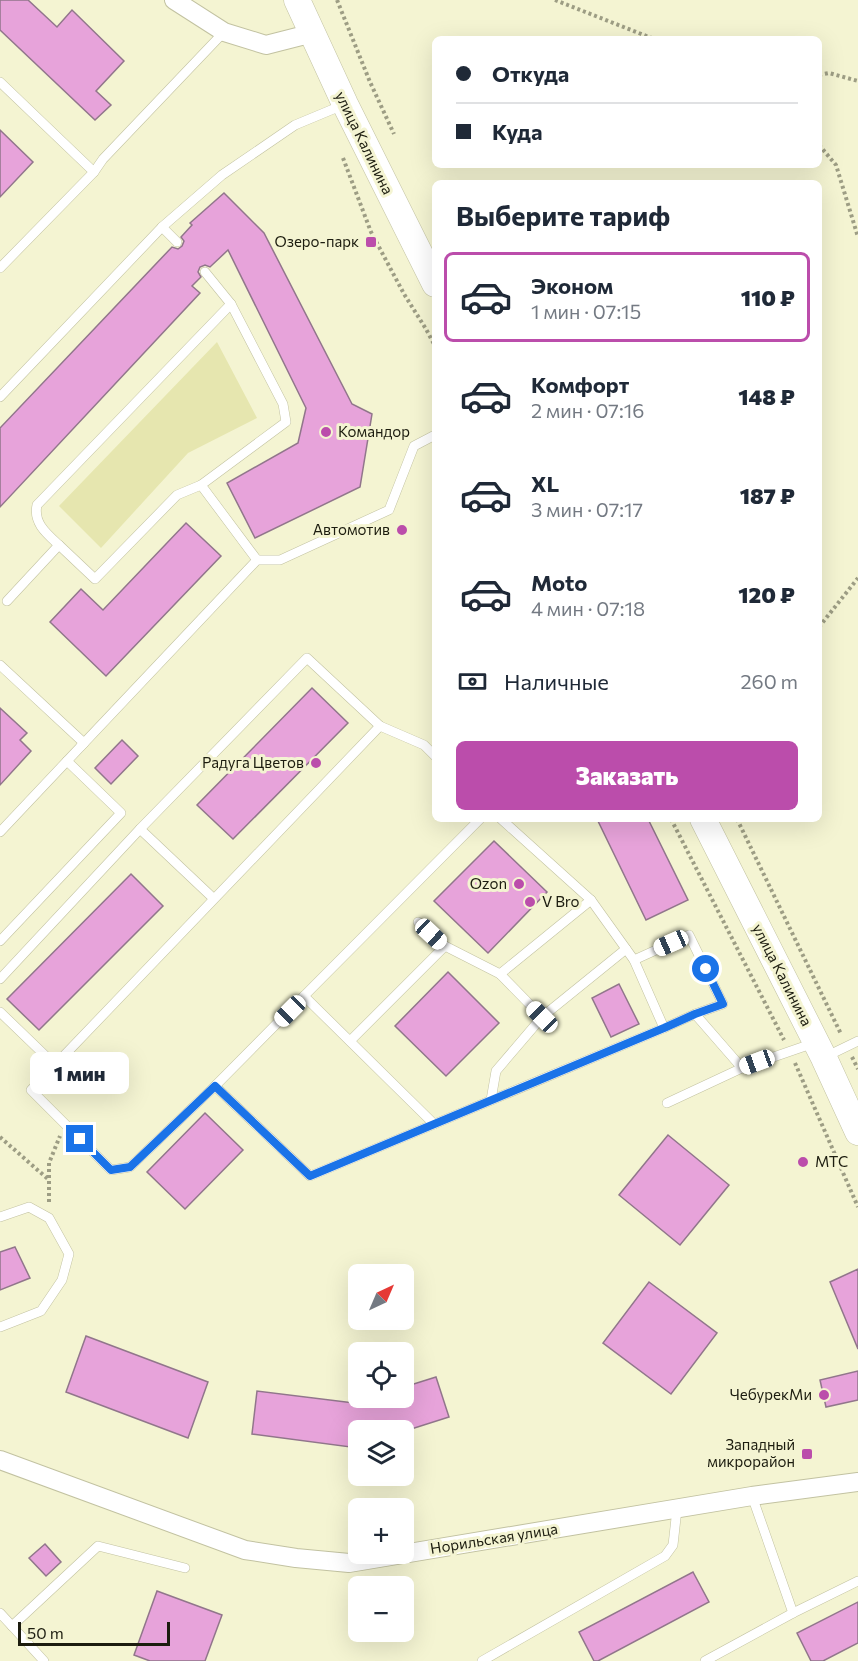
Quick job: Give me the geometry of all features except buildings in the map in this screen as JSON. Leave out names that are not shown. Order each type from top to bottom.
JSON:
[{"type":"main road","name":"улица Калинина","points":[[297,0],[345,104],[432,278]]},
{"type":"main road","name":"улица Калинина","points":[[705,822],[820,1050],[858,1132]]},
{"type":"street","points":[[174,0],[224,32],[266,45],[313,33]]},
{"type":"street","name":"Норильская улица","points":[[0,1460],[245,1550],[349,1563],[752,1496],[858,1482]]},
{"type":"lane","points":[[0,268],[94,172],[103,159],[224,32]]},
{"type":"lane","points":[[0,81],[94,172]]},
{"type":"lane","points":[[0,397],[162,227],[222,176],[295,125],[345,104]]},
{"type":"lane","points":[[162,227],[177,242]]},
{"type":"lane","points":[[206,272],[231,304],[283,404],[286,422],[201,485],[177,495],[95,579],[45,532],[35,513],[37,505],[231,304]]},
{"type":"lane","points":[[0,832],[257,560],[280,560],[388,510],[414,446],[432,437]]},
{"type":"lane","points":[[201,485],[257,560]]},
{"type":"lane","points":[[7,601],[59,545]]},
{"type":"lane","points":[[0,979],[140,830],[307,658],[380,726],[424,745],[432,753]]},
{"type":"lane","points":[[0,665],[84,743]]},
{"type":"lane","points":[[380,726],[31,1090],[111,1170],[130,1167],[215,1086],[477,822]]},
{"type":"lane","points":[[0,941],[121,813],[67,761]]},
{"type":"lane","points":[[504,822],[591,900],[634,960],[664,1028]]},
{"type":"lane","points":[[140,830],[213,898]]},
{"type":"lane","points":[[500,974],[591,900]]},
{"type":"lane","points":[[418,922],[445,946],[500,974],[542,1017]]},
{"type":"lane","points":[[215,1086],[310,1176],[723,1004],[689,935],[634,960]]},
{"type":"lane","points":[[350,1041],[445,946]]},
{"type":"lane","points":[[490,1100],[496,1071],[542,1017],[626,949]]},
{"type":"lane","points":[[304,996],[434,1124]]},
{"type":"lane","points":[[0,1012],[55,1065]]},
{"type":"lane","points":[[695,1014],[742,1068]]},
{"type":"lane","points":[[667,1103],[742,1068],[789,1051],[847,1047],[858,1041]]},
{"type":"lane","points":[[0,1216],[29,1207],[49,1218],[69,1254],[62,1280],[41,1311],[0,1327]]},
{"type":"lane","points":[[752,1496],[793,1613]]},
{"type":"lane","points":[[482,1661],[665,1556],[673,1545],[677,1509]]},
{"type":"lane","points":[[12,1626],[98,1546],[185,1568]]},
{"type":"lane","points":[[705,1661],[858,1581]]},
{"type":"lane","points":[[0,1613],[44,1661]]},
{"type":"path","points":[[337,0],[394,134]]},
{"type":"path","points":[[555,0],[646,36]]},
{"type":"path","points":[[822,74],[829,73],[858,81]]},
{"type":"path","points":[[822,149],[836,165],[858,237]]},
{"type":"path","points":[[343,158],[371,232],[432,340]]},
{"type":"path","points":[[822,623],[858,578]]},
{"type":"path","points":[[673,822],[789,1051],[858,1207]]},
{"type":"path","points":[[738,822],[858,1069]]},
{"type":"path","points":[[49,1218],[49,1162],[65,1124]]},
{"type":"path","points":[[0,1137],[49,1181]]},
{"type":"green space","points":[[217,342],[257,418],[188,453],[101,548],[59,506]]},
{"type":"place","name":"Озеро-парк","points":[[371,242]]},
{"type":"place","name":"Командор","points":[[326,432]]},
{"type":"place","name":"Автомотив","points":[[402,530]]},
{"type":"place","name":"Радуга Цветов","points":[[316,763]]},
{"type":"place","name":"Ozon","points":[[519,884]]},
{"type":"place","name":"V Bro","points":[[530,902]]},
{"type":"place","name":"МТС","points":[[803,1162]]},
{"type":"place","name":"ЧебурекМи","points":[[824,1395]]},
{"type":"place","name":"Западный микрорайон","points":[[807,1454]]},
{"type":"route","points":[[80,1139],[111,1170],[130,1167],[215,1086],[310,1176],[723,1004],[706,969]]}]
